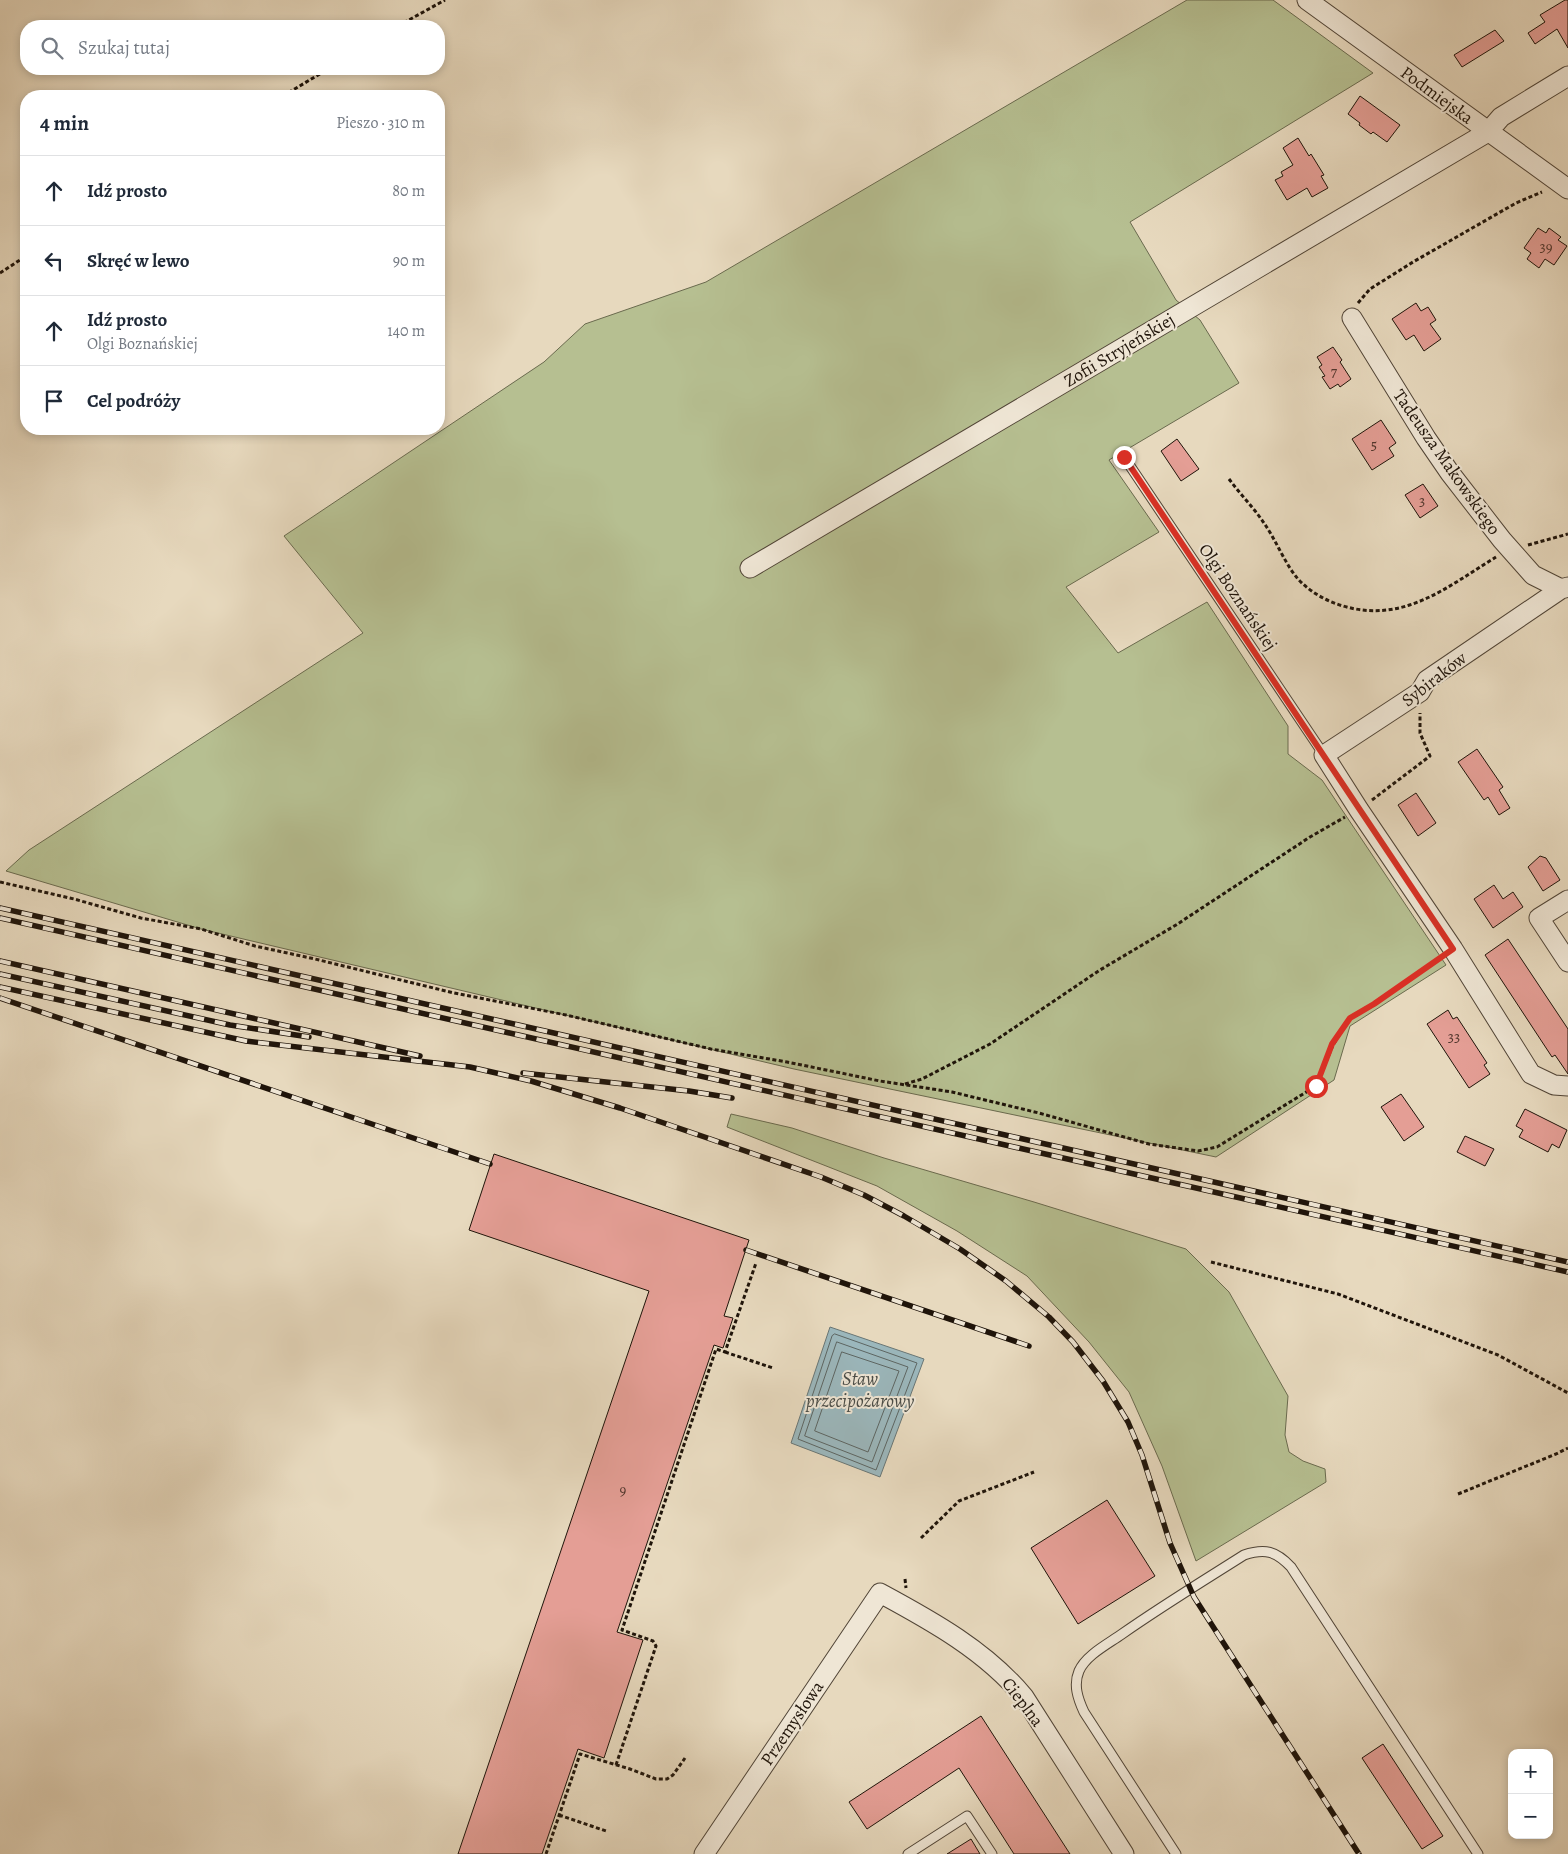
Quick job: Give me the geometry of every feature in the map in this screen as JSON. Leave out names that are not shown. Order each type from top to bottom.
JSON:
[{"type":"street","name":"Podmiejska","points":[[1307,0],[1565,187]]},
{"type":"street","name":"Zofii Stryjeńskiej","points":[[750,568],[1488,132],[1501,117],[1568,76]]},
{"type":"street","name":"Tadeusza Makowskiego","points":[[1352,318],[1426,438],[1450,473],[1533,575],[1564,588]]},
{"type":"street","name":"Sybiraków","points":[[1324,755],[1420,692],[1427,680],[1564,588]]},
{"type":"street","points":[[1324,755],[1453,949],[1531,1074],[1554,1085],[1568,1086]]},
{"type":"street","points":[[1568,900],[1539,918],[1568,962]]},
{"type":"street","name":"Przemysłowa","points":[[704,1854],[880,1593]]},
{"type":"street","name":"Cieplna","points":[[880,1593],[960,1640],[993,1664],[1011,1682],[1024,1697],[1124,1854]]},
{"type":"lane","name":"Olgi Boznańskiej","points":[[1124,457],[1324,755]]},
{"type":"lane","points":[[1176,1854],[1084,1712],[1078,1698],[1076,1684],[1079,1670],[1091,1656],[1165,1605],[1244,1555],[1256,1551],[1270,1552],[1282,1558],[1291,1567],[1478,1854]]},
{"type":"lane","points":[[908,1854],[967,1816],[992,1854]]},
{"type":"path","points":[[409,20],[445,0]]},
{"type":"path","points":[[293,90],[318,75]]},
{"type":"path","points":[[1352,318],[1356,306],[1370,289],[1413,262],[1516,203],[1565,187]]},
{"type":"path","points":[[0,272],[20,260]]},
{"type":"path","points":[[1229,479],[1264,522],[1297,577],[1312,592],[1335,603],[1360,611],[1383,612],[1406,607],[1425,600],[1506,544],[1529,545],[1568,534]]},
{"type":"path","points":[[902,1084],[922,1079],[990,1044],[1100,970],[1176,925],[1310,837],[1359,810],[1430,756],[1420,733],[1420,692]]},
{"type":"path","points":[[0,882],[74,899],[141,918],[201,929],[255,946],[454,993],[566,1015],[711,1050],[952,1092],[1039,1113],[1149,1144],[1198,1151],[1217,1147],[1316,1086],[1332,1044],[1350,1018],[1374,1004],[1453,949]]},
{"type":"path","points":[[1211,1262],[1338,1294],[1498,1355],[1568,1393]]},
{"type":"path","points":[[725,1352],[756,1263]]},
{"type":"path","points":[[616,1765],[656,1646],[653,1641],[622,1630],[716,1349],[773,1368]]},
{"type":"path","points":[[1458,1494],[1568,1448]]},
{"type":"path","points":[[921,1538],[959,1501],[1034,1472]]},
{"type":"path","points":[[546,1854],[580,1754],[656,1779],[667,1779],[673,1775],[685,1758]]},
{"type":"path","points":[[559,1815],[606,1831]]},
{"type":"green space","points":[[1187,0],[1273,0],[1373,73],[1130,222],[1176,300],[1200,320],[1239,383],[1109,460],[1159,532],[1066,587],[1118,653],[1207,602],[1288,726],[1288,754],[1322,780],[1446,965],[1350,1026],[1334,1080],[1216,1157],[794,1069],[201,929],[6,871],[29,850],[363,633],[284,536],[435,435],[445,435],[445,428],[544,362],[585,324],[706,282]]},
{"type":"green space","points":[[731,1114],[792,1128],[884,1158],[1186,1249],[1229,1292],[1288,1396],[1285,1435],[1289,1452],[1303,1461],[1325,1469],[1326,1482],[1196,1561],[1162,1466],[1129,1392],[1089,1342],[1027,1276],[957,1231],[877,1186],[727,1127]]},
{"type":"water","name":"Staw przecipożarowy","points":[[830,1327],[924,1359],[880,1477],[791,1443]]},
{"type":"building","points":[[1568,0],[1568,48],[1557,29],[1535,44],[1528,33],[1545,22],[1540,15]]},
{"type":"building","points":[[1495,30],[1504,41],[1462,67],[1454,55]]},
{"type":"building","points":[[1360,96],[1400,125],[1387,142],[1373,132],[1371,134],[1348,114]]},
{"type":"building","points":[[1298,138],[1324,175],[1321,176],[1328,188],[1312,197],[1307,188],[1287,200],[1275,180],[1283,176],[1281,172],[1293,165],[1283,148]]},
{"type":"building","points":[[1538,228],[1546,233],[1549,228],[1561,237],[1558,240],[1567,246],[1554,265],[1545,259],[1539,268],[1527,259],[1531,253],[1524,248]]},
{"type":"building","points":[[1416,303],[1421,311],[1428,307],[1436,320],[1430,324],[1441,339],[1424,351],[1414,335],[1406,340],[1392,319]]},
{"type":"building","points":[[1333,347],[1351,379],[1340,387],[1338,384],[1330,389],[1322,377],[1325,376],[1319,367],[1322,365],[1317,357]]},
{"type":"building","points":[[1381,420],[1396,443],[1389,448],[1394,456],[1372,470],[1352,439]]},
{"type":"building","points":[[1177,439],[1199,469],[1181,481],[1161,451]]},
{"type":"building","points":[[1423,484],[1438,506],[1420,518],[1405,495]]},
{"type":"building","points":[[1477,749],[1503,787],[1499,790],[1510,808],[1499,815],[1488,797],[1484,800],[1458,762]]},
{"type":"building","points":[[1416,793],[1436,823],[1418,836],[1398,805]]},
{"type":"building","points":[[1540,856],[1546,858],[1560,880],[1543,891],[1528,867]]},
{"type":"building","points":[[1494,885],[1503,899],[1513,892],[1523,907],[1493,928],[1474,899]]},
{"type":"building","points":[[1508,939],[1568,1029],[1568,1074],[1555,1055],[1552,1057],[1485,955]]},
{"type":"building","points":[[1448,1010],[1453,1019],[1457,1017],[1487,1063],[1484,1065],[1490,1074],[1469,1088],[1427,1024]]},
{"type":"building","points":[[1401,1094],[1424,1127],[1404,1141],[1381,1107]]},
{"type":"building","points":[[1525,1109],[1567,1130],[1559,1148],[1552,1144],[1548,1152],[1519,1137],[1523,1130],[1516,1126]]},
{"type":"building","points":[[1465,1136],[1494,1149],[1485,1166],[1457,1152]]},
{"type":"building","points":[[494,1154],[749,1240],[724,1316],[733,1318],[723,1348],[714,1345],[617,1632],[643,1640],[604,1758],[578,1749],[542,1854],[458,1854],[649,1291],[469,1230]]},
{"type":"building","points":[[1107,1500],[1155,1576],[1078,1624],[1031,1548]]},
{"type":"building","points":[[981,1716],[1070,1854],[1014,1854],[959,1768],[867,1829],[849,1802]]},
{"type":"building","points":[[1383,1744],[1443,1836],[1422,1849],[1362,1758]]},
{"type":"building","points":[[971,1839],[980,1854],[947,1854]]},
{"type":"railway","points":[[0,908],[1568,1262]]},
{"type":"railway","points":[[0,918],[1568,1272]]},
{"type":"railway","points":[[0,961],[420,1056]]},
{"type":"railway","points":[[0,974],[230,1025],[309,1037]]},
{"type":"railway","points":[[0,987],[246,1041],[470,1067],[531,1081],[620,1108],[821,1177],[864,1195],[960,1249],[1006,1281],[1049,1317],[1073,1342],[1103,1381],[1128,1422],[1142,1455],[1170,1543],[1194,1597],[1359,1854]]},
{"type":"railway","points":[[0,998],[490,1164]]},
{"type":"railway","points":[[523,1073],[689,1091],[732,1098]]},
{"type":"railway","points":[[746,1250],[1029,1346]]},
{"type":"route","points":[[1124,457],[1453,949],[1374,1004],[1350,1018],[1332,1044],[1316,1086]]}]
